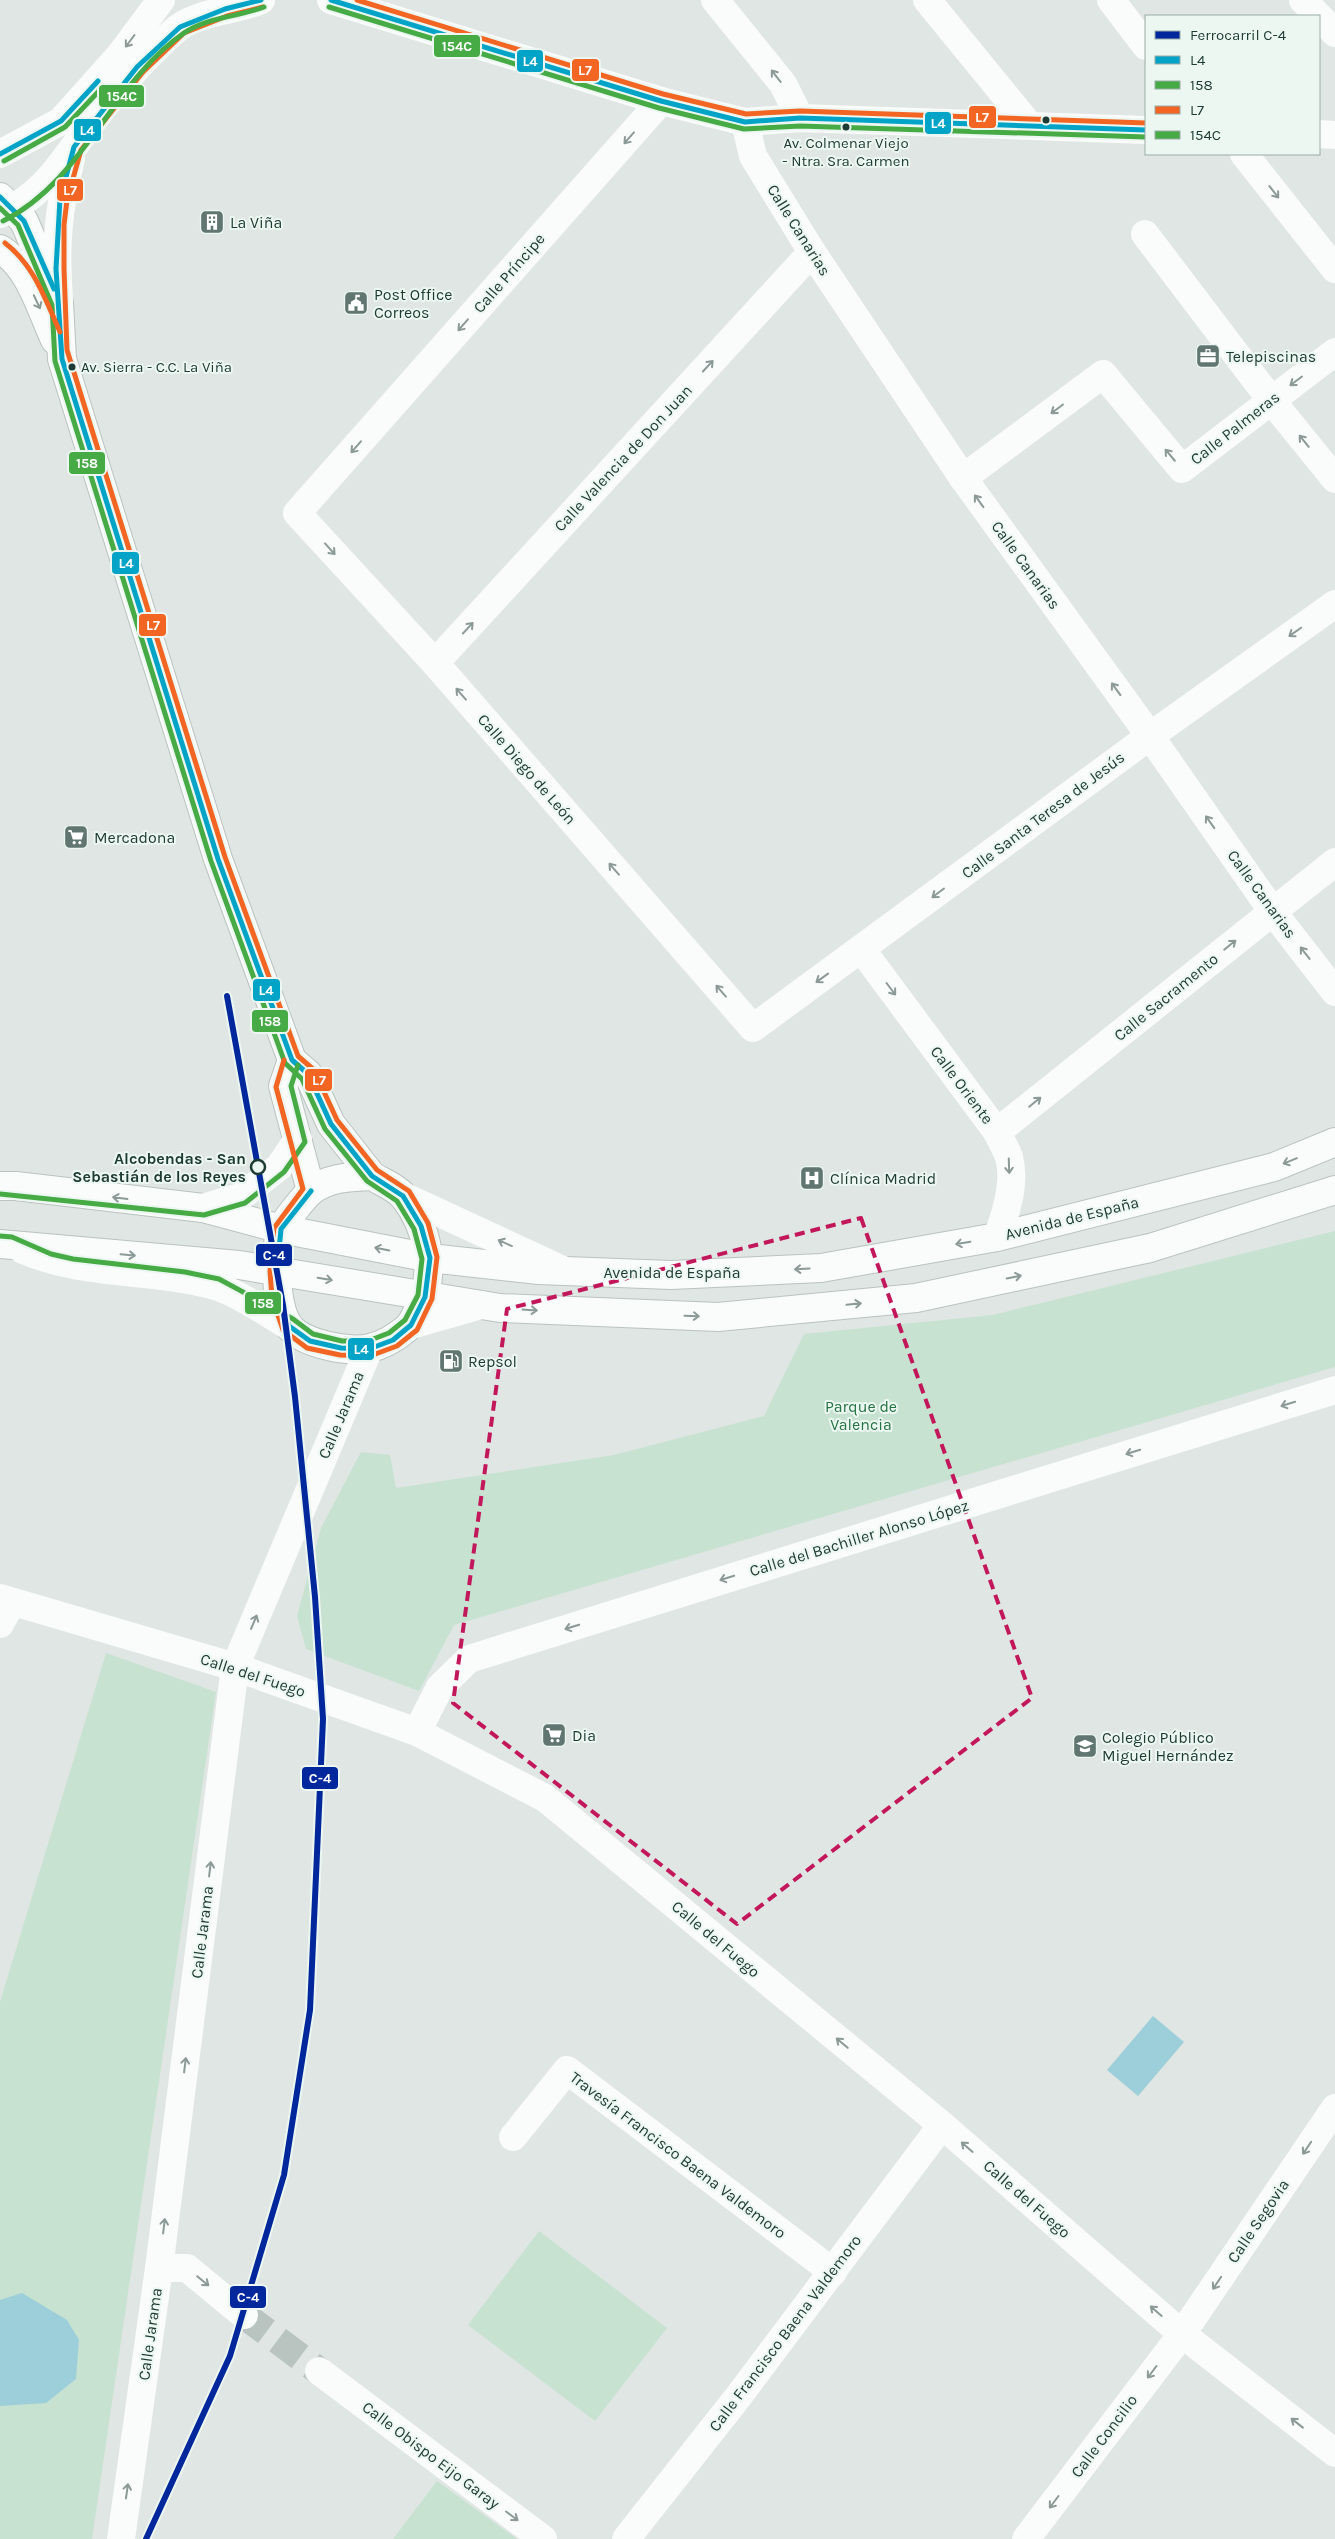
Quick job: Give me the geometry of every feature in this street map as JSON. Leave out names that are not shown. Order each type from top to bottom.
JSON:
[{"type":"street","points":[[59,303],[24,221],[4,206],[58,170],[137,67],[180,27],[225,9],[261,0]]},
{"type":"street","points":[[331,0],[661,101],[744,122],[800,118],[1145,130]]},
{"type":"street","points":[[716,0],[783,84],[800,118]]},
{"type":"street","points":[[927,0],[1030,126]]},
{"type":"street","points":[[1111,0],[1145,45]]},
{"type":"street","points":[[1303,0],[1318,15]]},
{"type":"street","points":[[0,154],[61,121],[120,55],[163,1]]},
{"type":"street","points":[[1320,17],[1330,27],[1320,48]]},
{"type":"street","name":"Calle Príncipe","points":[[297,513],[661,101]]},
{"type":"street","name":"Calle Canarias","points":[[744,122],[753,156],[812,252],[963,478],[1150,736],[1273,912],[1335,992]]},
{"type":"street","points":[[1320,134],[1335,135]]},
{"type":"street","points":[[60,351],[56,269],[58,224],[60,199],[74,147]]},
{"type":"street","points":[[1245,155],[1335,269]]},
{"type":"street","points":[[1145,234],[1271,400],[1335,479]]},
{"type":"street","points":[[0,249],[12,258],[27,279],[60,351],[218,859],[292,1060],[308,1074],[331,1124],[372,1176],[403,1196],[565,1271]]},
{"type":"street","name":"Calle Valencia de Don Juan","points":[[435,664],[812,252]]},
{"type":"street","name":"Calle Palmeras","points":[[963,478],[1103,374],[1182,469],[1335,352]]},
{"type":"street","name":"Calle Diego de León","points":[[297,513],[435,664],[753,1028]]},
{"type":"street","name":"Calle Santa Teresa de Jesús","points":[[753,1028],[862,950],[1150,736],[1335,604]]},
{"type":"street","name":"Calle Sacramento","points":[[997,1132],[1335,862]]},
{"type":"street","name":"Calle Oriente","points":[[862,950],[997,1132],[1009,1158],[1010,1188],[1005,1216],[997,1237]]},
{"type":"street","points":[[292,1060],[283,1086],[312,1191]]},
{"type":"street","points":[[203,1208],[240,1197],[279,1167],[298,1139]]},
{"type":"street","name":"Avenida de España","points":[[0,1186],[16,1186],[203,1208],[281,1229],[430,1258],[565,1271],[671,1275],[821,1268],[997,1237],[1274,1167],[1335,1142]]},
{"type":"street","points":[[289,1326],[279,1298],[277,1271],[281,1229],[312,1191],[340,1177],[372,1176]]},
{"type":"street","points":[[5,1244],[238,1265],[481,1305],[550,1311],[718,1317],[916,1298],[1150,1248],[1335,1190]]},
{"type":"street","points":[[5,1244],[49,1261],[72,1266],[184,1279],[217,1286],[289,1326],[310,1341],[341,1348],[369,1349],[393,1340],[411,1325],[425,1297],[430,1258],[421,1226],[403,1196]]},
{"type":"street","points":[[411,1325],[481,1305]]},
{"type":"street","name":"Calle Jarama","points":[[121,2539],[159,2268],[235,1667],[369,1349]]},
{"type":"street","name":"Calle del Bachiller Alonso López","points":[[417,1732],[440,1686],[468,1659],[1335,1390]]},
{"type":"street","name":"Calle del Fuego","points":[[4,1608],[235,1667],[417,1732],[545,1798],[942,2125],[1182,2334],[1335,2453]]},
{"type":"street","name":"Travesía Francisco Baena Valdemoro","points":[[513,2137],[566,2070],[833,2272]]},
{"type":"street","name":"Calle Segovia","points":[[1182,2334],[1335,2108]]},
{"type":"street","name":"Calle Francisco Baena Valdemoro","points":[[626,2539],[833,2272],[942,2125]]},
{"type":"street","points":[[159,2268],[187,2268],[244,2315]]},
{"type":"street","name":"Calle Concilio","points":[[1026,2539],[1182,2334]]},
{"type":"street","name":"Calle Obispo Eijo Garay","points":[[319,2371],[543,2539]]},
{"type":"highlighted area","points":[[861,1218],[1032,1698],[737,1924],[453,1703],[507,1309]]},
{"type":"green space","name":"Parque de Valencia","points":[[1335,1231],[1335,1367],[454,1625],[419,1691],[306,1649],[297,1616],[321,1528],[361,1452],[390,1455],[396,1488],[614,1455],[764,1416],[804,1334],[993,1315]]},
{"type":"green space","points":[[106,1653],[216,1692],[92,2539],[0,2539],[0,2002]]},
{"type":"green space","points":[[539,2231],[667,2328],[595,2421],[468,2325]]},
{"type":"green space","points":[[437,2481],[517,2539],[393,2539]]},
{"type":"water","points":[[1153,2016],[1184,2042],[1138,2096],[1107,2070]]},
{"type":"water","points":[[22,2293],[67,2320],[79,2340],[76,2379],[46,2403],[0,2406],[0,2300]]},
{"type":"tunnel","points":[[244,2315],[319,2371]]},
{"type":"rail line","name":"C-4","points":[[146,2539],[230,2356],[284,2175],[310,2010],[323,1719],[315,1597],[295,1397],[283,1305],[227,996]]},
{"type":"transit line","name":"L4","points":[[261,0],[225,9],[180,27],[137,67],[74,147],[60,199],[56,269],[62,359],[218,859],[292,1060],[308,1074],[331,1124],[372,1176],[403,1196],[421,1226],[430,1258],[425,1297],[411,1325],[393,1340],[369,1349],[341,1348],[310,1341],[289,1326],[279,1297],[277,1271],[281,1229],[311,1191]]},
{"type":"transit line","name":"L4","points":[[331,0],[661,101],[745,122],[800,118],[1145,130]]},
{"type":"transit line","name":"L7","points":[[357,0],[663,94],[746,114],[800,111],[1145,123]]},
{"type":"transit line","name":"L7","points":[[263,7],[227,16],[184,33],[143,72],[81,150],[67,200],[64,225],[67,350],[225,857],[298,1056],[314,1070],[337,1120],[377,1170],[409,1191],[428,1223],[437,1257],[432,1299],[417,1330],[397,1346],[370,1356],[340,1355],[307,1348],[283,1330],[272,1298],[270,1271],[274,1228],[303,1189],[276,1087],[284,1060]]},
{"type":"transit line","name":"154C","points":[[3,221],[31,203],[55,182],[77,157],[136,78],[159,54],[184,33],[213,20],[264,7]]},
{"type":"transit line","name":"154C","points":[[329,7],[659,108],[744,129],[800,126],[1145,137]]},
{"type":"transit line","name":"L4","points":[[0,154],[61,121],[98,81]]},
{"type":"transit line","name":"154C","points":[[4,161],[65,127],[99,91]]},
{"type":"transit line","name":"L4","points":[[0,197],[24,221],[54,289]]},
{"type":"transit line","name":"158","points":[[0,208],[18,225],[52,305],[55,361],[211,861],[285,1063],[302,1079],[325,1129],[367,1181],[397,1201],[414,1229],[422,1259],[418,1295],[405,1320],[389,1333],[368,1341],[342,1341],[313,1334],[293,1319],[219,1279],[185,1272],[73,1259],[51,1254],[12,1237],[0,1236]]},
{"type":"transit line","name":"L7","points":[[5,243],[24,262],[38,283],[60,332]]},
{"type":"transit line","name":"158","points":[[0,1194],[204,1215],[245,1203],[284,1172],[305,1142],[291,1086],[298,1065]]},
{"type":"place","name":"Av. Colmenar Viejo - Ntra. Sra. Carmen","points":[[846,127]]},
{"type":"place","name":"La Viña","points":[[212,222]]},
{"type":"place","name":"Post Office Correos","points":[[356,303]]},
{"type":"place","name":"Telepiscinas","points":[[1208,356]]},
{"type":"place","name":"Av. Sierra - C.C. La Viña","points":[[72,367]]},
{"type":"place","name":"Mercadona","points":[[76,837]]},
{"type":"place","name":"Alcobendas - San Sebastián de los Reyes","points":[[258,1167]]},
{"type":"place","name":"Clínica Madrid","points":[[812,1178]]},
{"type":"place","name":"Repsol","points":[[451,1361]]},
{"type":"place","name":"Dia","points":[[554,1735]]},
{"type":"place","name":"Colegio Público Miguel Hernández","points":[[1085,1746]]}]
